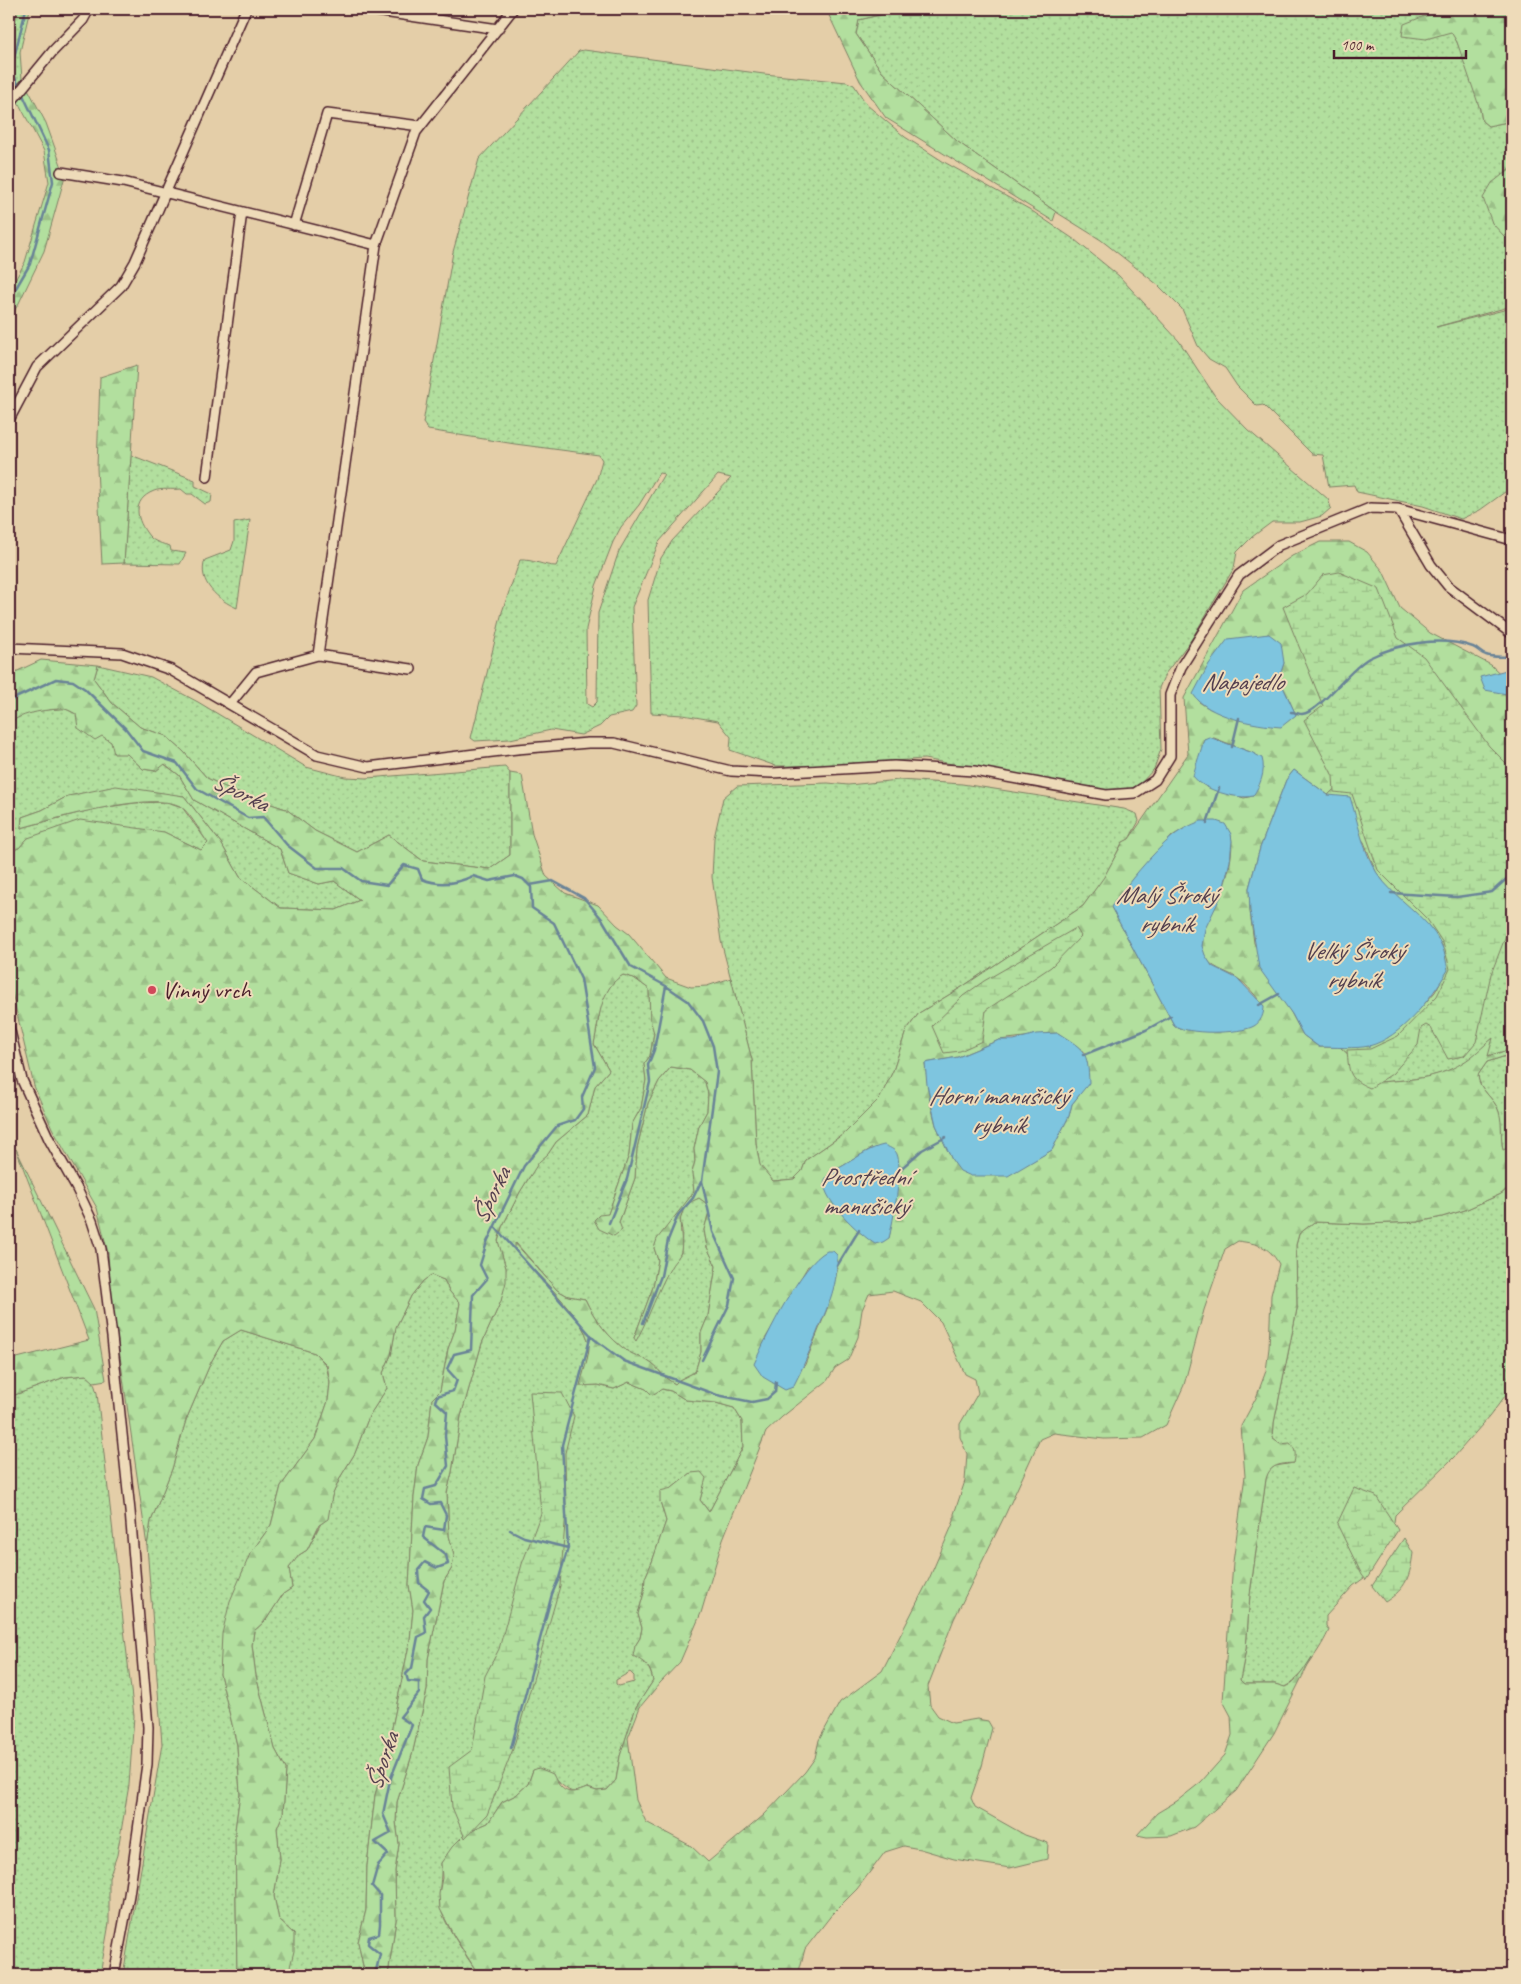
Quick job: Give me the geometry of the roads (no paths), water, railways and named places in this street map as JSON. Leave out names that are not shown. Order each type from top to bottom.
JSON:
[{"type":"street","points":[[9,113],[11,102],[17,94],[83,20],[89,9]]},
{"type":"street","points":[[9,420],[37,367],[121,286],[135,262],[246,9]]},
{"type":"street","points":[[363,9],[498,29]]},
{"type":"street","points":[[318,655],[376,245],[416,132],[443,95],[513,9]]},
{"type":"street","points":[[294,225],[326,114],[420,126]]},
{"type":"street","points":[[62,172],[123,182],[376,245]]},
{"type":"street","points":[[207,478],[242,212]]},
{"type":"street","points":[[9,648],[122,653],[171,670],[317,755],[368,767],[588,742],[614,743],[730,771],[772,773],[894,766],[974,772],[1106,795],[1136,793],[1155,780],[1170,756],[1170,696],[1181,667],[1239,574],[1278,545],[1370,508],[1398,510],[1512,540]]},
{"type":"street","points":[[1398,510],[1431,565],[1448,586],[1512,634]]},
{"type":"street","points":[[230,704],[256,672],[318,655],[411,669]]},
{"type":"street","points":[[9,1027],[22,1080],[49,1139],[92,1221],[101,1249],[112,1337],[130,1512],[148,1727],[147,1764],[141,1810],[129,1895],[114,1975]]},
{"type":"water","name":"Napajedlo","points":[[1269,634],[1281,643],[1284,663],[1279,678],[1296,715],[1281,727],[1258,724],[1221,714],[1209,709],[1200,702],[1193,694],[1209,664],[1228,639]]},
{"type":"water","points":[[1512,670],[1512,695],[1485,690],[1480,677]]},
{"type":"water","points":[[1209,737],[1262,758],[1262,778],[1253,796],[1238,797],[1212,790],[1204,786],[1193,776],[1204,739]]},
{"type":"water","name":"Velký Široký rybník","points":[[1294,770],[1328,795],[1350,797],[1364,846],[1377,873],[1384,883],[1428,924],[1441,944],[1444,953],[1448,970],[1424,1004],[1393,1035],[1369,1046],[1351,1048],[1319,1047],[1303,1035],[1292,1014],[1259,968],[1250,911],[1249,888],[1260,848],[1286,780]]},
{"type":"water","name":"Malý Široký rybník","points":[[1201,821],[1216,821],[1225,824],[1231,834],[1232,841],[1230,861],[1222,894],[1205,929],[1202,946],[1205,955],[1212,966],[1238,979],[1264,1006],[1262,1018],[1259,1022],[1247,1029],[1237,1031],[1201,1032],[1174,1025],[1111,907],[1140,869],[1165,843],[1180,831]]},
{"type":"water","name":"Horní manušický rybník","points":[[1058,1033],[1074,1043],[1083,1052],[1088,1064],[1089,1083],[1072,1104],[1069,1116],[1052,1150],[1008,1176],[971,1176],[960,1171],[952,1160],[936,1125],[927,1085],[925,1063],[958,1057],[999,1040],[1014,1040],[1036,1034]]},
{"type":"water","name":"Prostřední manušický","points":[[884,1145],[893,1149],[897,1154],[899,1161],[898,1183],[889,1238],[875,1244],[860,1233],[833,1204],[824,1185],[826,1178],[834,1171],[866,1152]]},
{"type":"water","points":[[827,1251],[833,1251],[837,1255],[836,1275],[832,1294],[797,1380],[793,1387],[785,1390],[763,1377],[754,1364],[785,1302],[806,1270],[817,1258]]},
{"type":"waterway","points":[[20,88],[11,70],[26,9]]},
{"type":"waterway","points":[[9,300],[30,264],[53,182],[49,150],[22,93]]},
{"type":"waterway","points":[[1291,712],[1302,714],[1309,712],[1361,664],[1369,658],[1393,648],[1420,643],[1447,642],[1473,647],[1489,656],[1512,657]]},
{"type":"waterway","name":"Šporka","points":[[9,701],[56,679],[73,681],[85,689],[126,729],[143,751],[177,763],[197,789],[248,818],[263,817],[287,845],[317,868],[343,868],[361,881],[387,885],[404,865],[418,869],[422,879],[435,883],[460,881],[473,876],[489,881],[515,876],[523,879],[531,887],[532,908],[554,923],[581,979],[595,1067],[582,1097],[583,1109],[575,1120],[557,1126],[524,1166],[487,1242],[480,1265],[487,1279],[473,1295],[471,1350],[454,1354],[447,1369],[457,1380],[453,1391],[437,1396],[435,1401],[447,1412],[445,1436],[448,1466],[436,1486],[425,1489],[423,1499],[431,1504],[440,1503],[446,1515],[444,1530],[425,1527],[423,1537],[446,1555],[448,1564],[437,1568],[425,1562],[418,1570],[419,1583],[429,1591],[424,1600],[430,1608],[424,1616],[426,1633],[418,1637],[412,1668],[406,1674],[408,1681],[419,1682],[419,1693],[400,1717],[412,1725],[390,1780],[383,1814],[391,1833],[375,1842],[388,1854],[378,1865],[372,1886],[380,1895],[379,1934],[369,1937],[368,1944],[380,1954],[375,1975]]},
{"type":"waterway","points":[[1232,747],[1239,718]]},
{"type":"waterway","points":[[1207,823],[1219,788]]},
{"type":"waterway","points":[[1391,893],[1457,897],[1492,892],[1512,874]]},
{"type":"waterway","points":[[530,885],[553,881],[584,898],[602,919],[631,967],[666,986],[688,1001],[703,1021],[713,1046],[717,1072],[702,1181],[713,1232],[734,1278],[729,1305],[702,1360]]},
{"type":"waterway","points":[[609,1223],[627,1179],[650,1082],[648,1065],[654,1050],[666,986]]},
{"type":"waterway","points":[[1259,1005],[1279,994]]},
{"type":"waterway","points":[[1083,1055],[1146,1030],[1171,1016]]},
{"type":"waterway","points":[[896,1173],[922,1150],[946,1137]]},
{"type":"waterway","points":[[643,1323],[661,1276],[668,1240],[678,1215],[693,1198],[701,1182]]},
{"type":"waterway","points":[[495,1227],[594,1339],[624,1361],[717,1395],[752,1402],[767,1399],[775,1392],[776,1382]]},
{"type":"waterway","points":[[837,1266],[859,1230]]},
{"type":"waterway","points":[[511,1748],[552,1594],[568,1548],[562,1445],[591,1335]]},
{"type":"waterway","points":[[510,1530],[524,1537],[568,1548]]},
{"type":"place","name":"Vinný vrch","points":[[152,990]]}]
